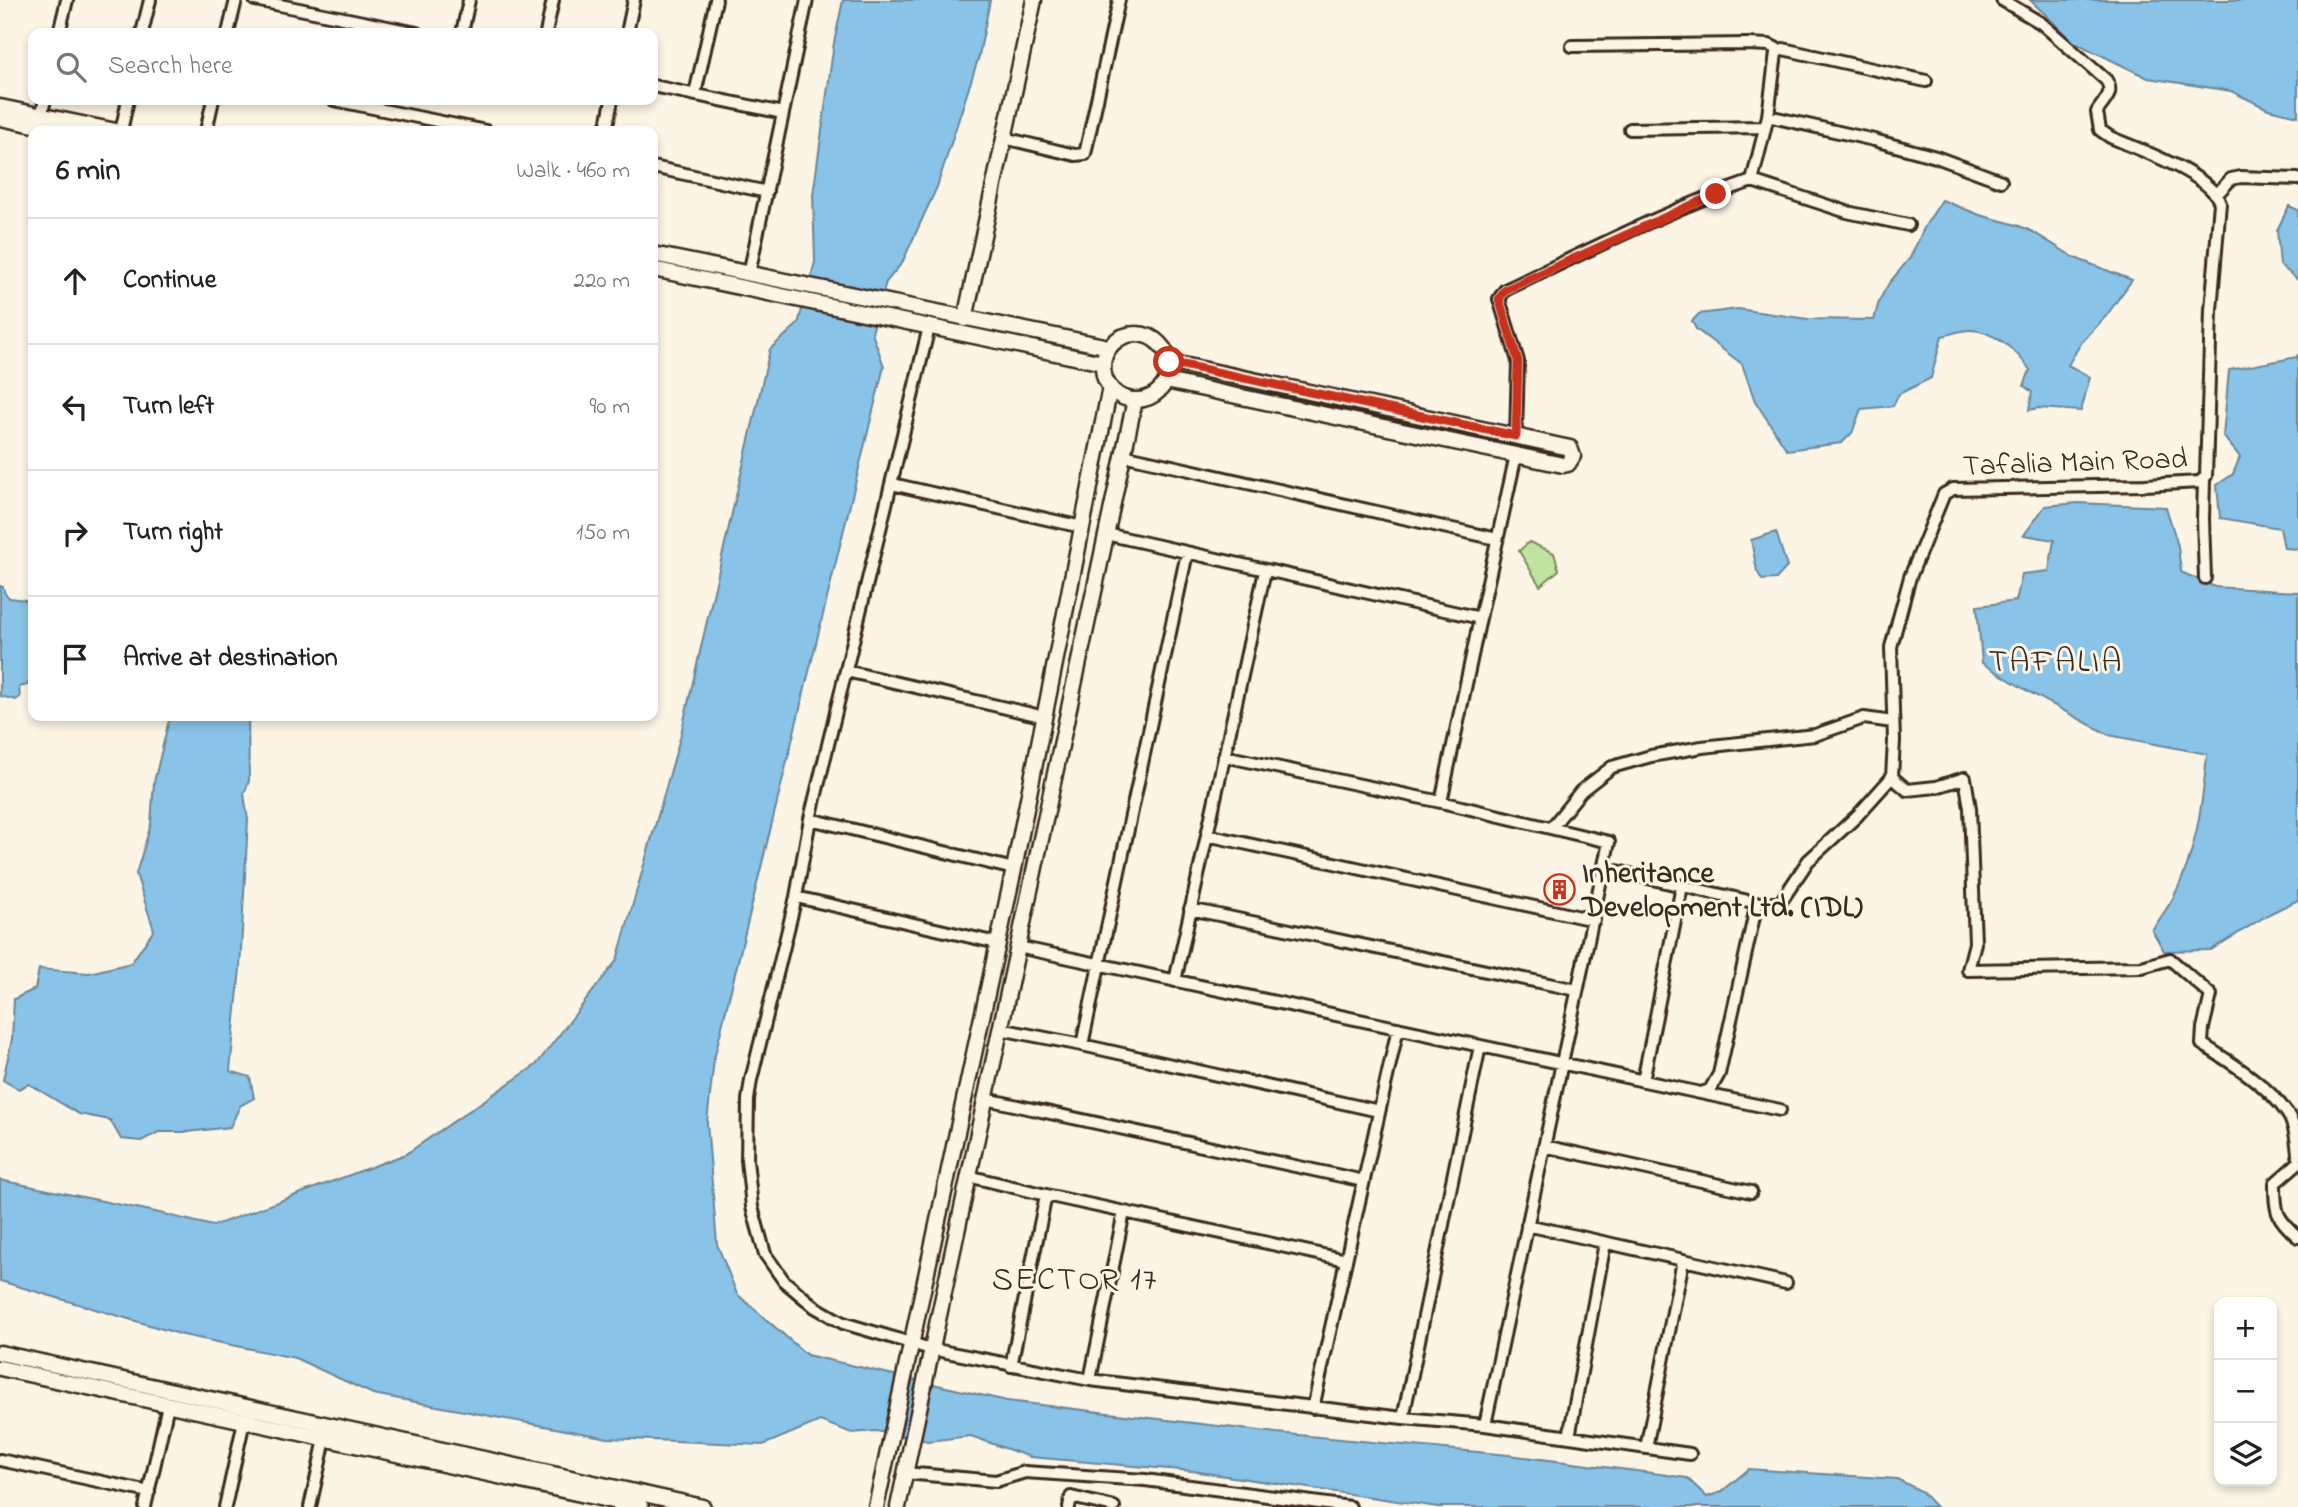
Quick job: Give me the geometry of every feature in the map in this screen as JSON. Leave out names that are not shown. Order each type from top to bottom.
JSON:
[{"type":"street","points":[[61,28],[67,0]]},
{"type":"street","points":[[143,28],[149,0]]},
{"type":"street","points":[[229,28],[236,0]]},
{"type":"street","points":[[255,0],[392,28]]},
{"type":"street","points":[[463,28],[469,0]]},
{"type":"street","points":[[547,28],[553,0]]},
{"type":"street","points":[[627,28],[634,0]]},
{"type":"street","points":[[695,94],[716,0]]},
{"type":"street","points":[[749,274],[807,0]]},
{"type":"street","points":[[965,319],[1034,0]]},
{"type":"street","points":[[1004,138],[1075,155],[1085,154],[1119,0]]},
{"type":"street","points":[[2001,0],[2041,23],[2106,80],[2110,86],[2110,94],[2097,112],[2100,130],[2110,137],[2192,175],[2217,194],[2231,179],[2241,177],[2298,179]]},
{"type":"street","points":[[1572,46],[1769,45],[1779,50],[1926,81]]},
{"type":"street","points":[[1752,181],[1767,122],[1779,50]]},
{"type":"street","points":[[658,87],[783,113]]},
{"type":"street","points":[[41,116],[44,105]]},
{"type":"street","points":[[120,126],[127,105]]},
{"type":"street","points":[[207,126],[213,105]]},
{"type":"street","points":[[359,105],[461,126]]},
{"type":"street","points":[[607,126],[611,105]]},
{"type":"street","points":[[0,107],[93,126]]},
{"type":"street","points":[[0,118],[39,126]]},
{"type":"street","points":[[1630,130],[1767,122],[1912,150],[2001,181]]},
{"type":"street","points":[[658,168],[766,192]]},
{"type":"street","points":[[1516,436],[1518,361],[1499,299],[1505,290],[1636,229],[1752,181],[1847,212],[1908,225]]},
{"type":"street","name":"Tafalia Main Road","points":[[1892,777],[1893,637],[1910,577],[1933,518],[1948,491],[2145,485],[2204,480],[2211,310],[2220,202],[2217,194]]},
{"type":"street","points":[[658,255],[772,279],[914,316],[929,327],[1103,363]]},
{"type":"street","points":[[658,270],[770,294],[914,316],[965,319],[1109,347]]},
{"type":"street","points":[[929,327],[810,819],[796,897],[751,1080],[747,1160],[752,1208],[758,1236],[775,1269],[784,1281],[815,1307],[843,1323],[931,1352],[1090,1380],[1313,1408],[1485,1425],[1690,1454]]},
{"type":"street","points":[[1126,335],[1147,335],[1156,340],[1164,347],[1169,362],[1166,381],[1153,395],[1135,400],[1120,396],[1110,387],[1103,372],[1103,363],[1109,347],[1126,335]]},
{"type":"street","points":[[1166,381],[1563,465],[1568,464],[1573,456],[1570,448],[1169,362]]},
{"type":"street","points":[[876,1507],[1014,869],[1110,387]]},
{"type":"street","points":[[898,1507],[1135,400]]},
{"type":"street","points":[[1123,455],[1497,539]]},
{"type":"street","points":[[1441,802],[1516,455]]},
{"type":"street","points":[[2204,480],[2205,578]]},
{"type":"street","points":[[892,485],[1082,527]]},
{"type":"street","points":[[1107,534],[1480,618]]},
{"type":"street","points":[[1082,1045],[1187,553]]},
{"type":"street","points":[[1175,981],[1265,571]]},
{"type":"street","points":[[846,671],[1045,717]]},
{"type":"street","points":[[1552,827],[1581,791],[1612,767],[1651,755],[1815,735],[1864,718],[1893,722]]},
{"type":"street","points":[[1224,756],[1441,802],[1609,842],[1485,1425]]},
{"type":"street","points":[[1604,868],[1757,903],[1780,903],[1808,861],[1857,816],[1892,777],[1907,790],[1936,787],[1965,778],[1970,808],[1975,943],[1968,970],[2142,967],[2170,959],[2211,995],[2202,1044],[2261,1086],[2288,1114],[2296,1136],[2298,1155]]},
{"type":"street","points":[[810,819],[1014,869]]},
{"type":"street","points":[[1207,835],[1594,920]]},
{"type":"street","points":[[1643,1081],[1682,886]]},
{"type":"street","points":[[796,897],[997,943]]},
{"type":"street","points":[[1701,1093],[1710,1090],[1719,1074],[1757,903]]},
{"type":"street","points":[[1190,909],[1577,990]]},
{"type":"street","points":[[1018,947],[1780,1110]]},
{"type":"street","points":[[1313,1408],[1398,1028]]},
{"type":"street","points":[[1000,1029],[1380,1111]]},
{"type":"street","points":[[1403,1418],[1480,1046]]},
{"type":"street","points":[[986,1099],[1364,1181]]},
{"type":"street","points":[[1544,1146],[1751,1192]]},
{"type":"street","points":[[2298,1163],[2275,1183],[2275,1210],[2284,1225],[2298,1237]]},
{"type":"street","points":[[968,1176],[1346,1260]]},
{"type":"street","points":[[1011,1366],[1046,1195]]},
{"type":"street","points":[[1090,1380],[1124,1212]]},
{"type":"street","points":[[1527,1225],[1786,1283]]},
{"type":"street","points":[[1569,1437],[1605,1244]]},
{"type":"street","points":[[1646,1448],[1683,1261]]},
{"type":"street","points":[[0,1353],[703,1507]]},
{"type":"street","points":[[0,1368],[641,1507]]},
{"type":"street","points":[[145,1507],[168,1405]]},
{"type":"street","points":[[225,1507],[244,1421]]},
{"type":"street","points":[[310,1507],[325,1438]]},
{"type":"street","points":[[0,1461],[149,1492]]},
{"type":"street","points":[[905,1473],[996,1481],[1025,1472],[1145,1480],[1350,1507]]},
{"type":"street","points":[[1069,1507],[1071,1497],[1114,1507]]},
{"type":"green space","points":[[1529,542],[1554,553],[1559,570],[1540,586],[1519,551]]},
{"type":"water","points":[[843,0],[990,0],[979,56],[937,187],[902,263],[886,282],[872,333],[884,366],[714,1059],[707,1123],[717,1244],[737,1294],[807,1355],[1007,1401],[1277,1433],[1509,1455],[1660,1474],[1687,1478],[1707,1497],[1721,1492],[1749,1469],[1897,1479],[1921,1491],[1936,1507],[1438,1507],[1192,1471],[1030,1457],[971,1436],[928,1441],[876,1431],[852,1433],[820,1421],[763,1445],[608,1438],[373,1394],[295,1358],[183,1335],[0,1281],[0,1180],[213,1226],[406,1154],[536,1065],[617,960],[680,738],[770,349],[798,324],[815,262],[813,195],[834,43]]},
{"type":"water","points":[[2030,0],[2298,0],[2298,116],[2268,109],[2231,91],[2148,78],[2074,42]]},
{"type":"water","points":[[1942,200],[1980,215],[2017,225],[2075,258],[2132,280],[2106,316],[2081,343],[2068,365],[2090,377],[2081,411],[2038,408],[2029,410],[2032,392],[2024,386],[2030,370],[2025,363],[2012,349],[1996,338],[1979,331],[1967,330],[1942,336],[1931,378],[1899,394],[1893,406],[1861,409],[1852,433],[1842,443],[1787,450],[1755,401],[1742,364],[1696,329],[1692,321],[1699,314],[1738,309],[1808,319],[1874,320],[1879,301],[1889,283],[1910,258],[1925,226]]},
{"type":"water","points":[[2289,206],[2298,210],[2298,280],[2280,265],[2277,230]]},
{"type":"water","points":[[2298,354],[2298,549],[2284,548],[2280,528],[2220,518],[2217,485],[2233,474],[2240,457],[2223,436],[2229,370],[2297,357]]},
{"type":"water","points":[[2078,503],[2166,507],[2178,546],[2181,572],[2215,587],[2298,592],[2298,900],[2271,913],[2211,950],[2164,951],[2152,930],[2173,898],[2193,846],[2201,809],[2207,754],[2109,735],[1982,663],[1977,606],[2016,601],[2022,574],[2049,571],[2054,540],[2024,535],[2045,506]]},
{"type":"water","points":[[1776,532],[1787,567],[1776,579],[1762,580],[1757,571],[1751,540]]},
{"type":"water","points":[[0,586],[10,598],[28,600],[28,685],[19,687],[20,697],[16,700],[0,696]]},
{"type":"water","points":[[169,721],[248,721],[249,781],[244,794],[248,820],[240,968],[230,1071],[250,1077],[254,1098],[240,1106],[230,1127],[159,1132],[141,1141],[121,1139],[110,1120],[79,1114],[29,1084],[18,1089],[3,1080],[12,1039],[14,999],[35,989],[39,969],[89,973],[131,963],[154,930],[136,874],[151,824],[154,782]]},
{"type":"place","name":"Inheritance Development Ltd. (IDL)","points":[[1559,889]]},
{"type":"district","name":"TAFALIA","points":[[2056,659]]},
{"type":"district","name":"SECTOR 17","points":[[1075,1277]]},
{"type":"route","points":[[1169,362],[1516,436],[1518,361],[1499,299],[1505,290],[1716,194]]}]
